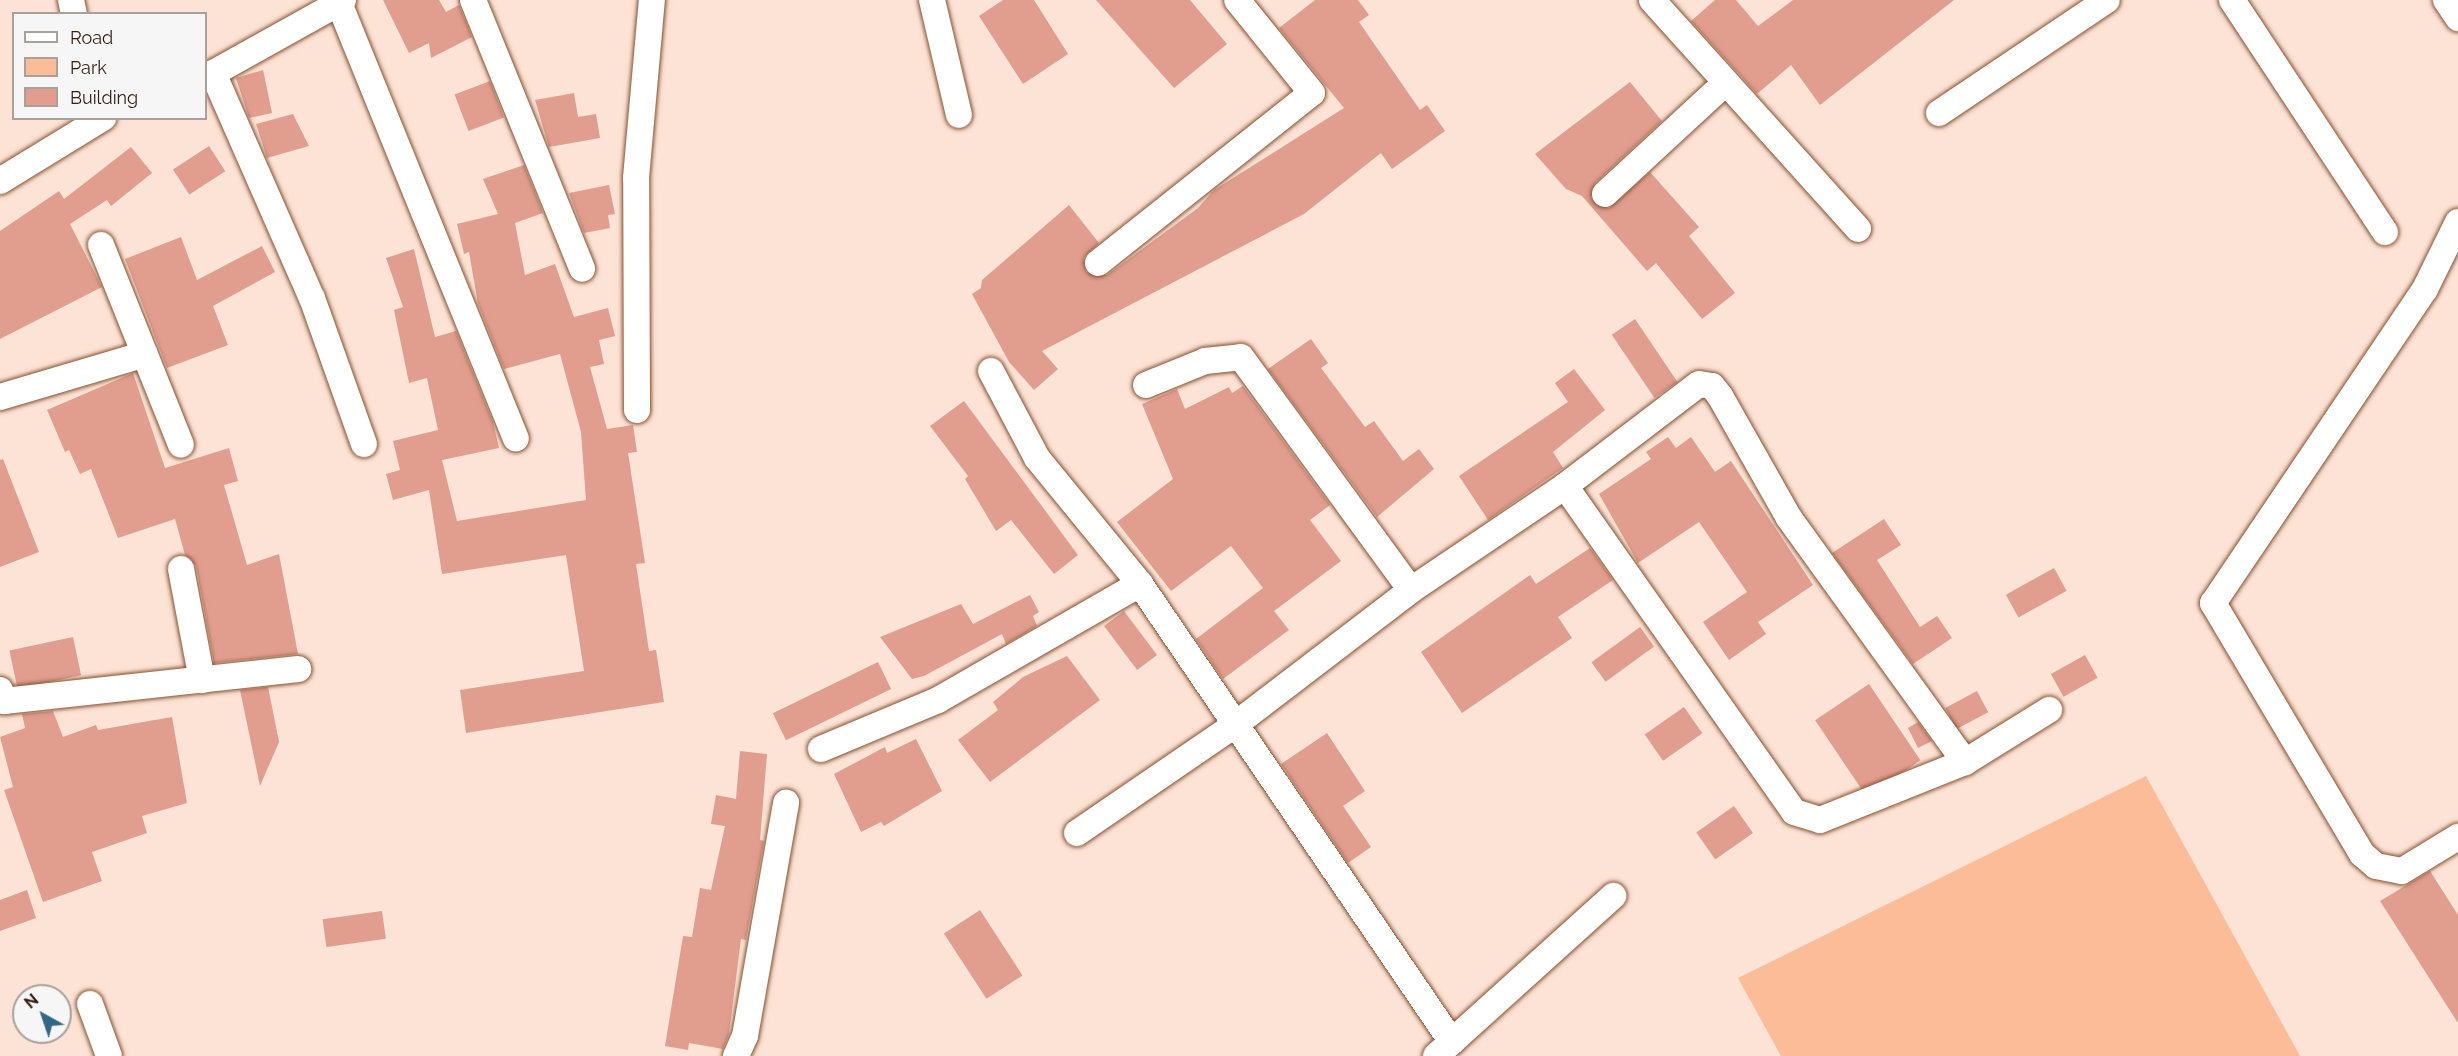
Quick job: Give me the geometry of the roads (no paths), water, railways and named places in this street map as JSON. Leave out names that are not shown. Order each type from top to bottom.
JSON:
[{"type":"street","points":[[473,0],[582,269]]},
{"type":"street","points":[[637,410],[636,178],[652,0]]},
{"type":"street","points":[[932,0],[959,116]]},
{"type":"street","points":[[1098,263],[1312,93],[1237,0]]},
{"type":"street","points":[[1652,0],[1724,85],[1858,229]]},
{"type":"street","points":[[1939,113],[2107,0]]},
{"type":"street","points":[[2232,0],[2385,232]]},
{"type":"street","points":[[2446,0],[2458,18]]},
{"type":"street","points":[[364,444],[312,298],[209,74],[341,1],[516,438]]},
{"type":"street","points":[[1605,194],[1724,85]]},
{"type":"street","points":[[0,181],[100,120]]},
{"type":"street","points":[[2458,222],[2426,289],[2213,603],[2362,854],[2376,866],[2402,871],[2458,837]]},
{"type":"street","points":[[101,245],[181,444]]},
{"type":"street","points":[[0,397],[145,354]]},
{"type":"street","points":[[1146,385],[1205,361],[1241,357],[1411,590]]},
{"type":"street","points":[[991,371],[1037,458],[1140,584],[1236,724],[1444,1049],[1612,896]]},
{"type":"street","points":[[1077,833],[1236,724],[1411,590],[1566,486],[1690,387],[1712,386],[1789,518],[1965,762]]},
{"type":"street","points":[[1566,486],[1794,813],[1820,820],[1965,762],[2049,710]]},
{"type":"street","points":[[181,569],[202,680]]},
{"type":"street","points":[[821,749],[938,700],[1140,584]]},
{"type":"street","points":[[1,698],[297,669]]},
{"type":"street","points":[[736,1056],[746,1036],[786,803]]},
{"type":"street","points":[[90,1004],[109,1056]]}]
